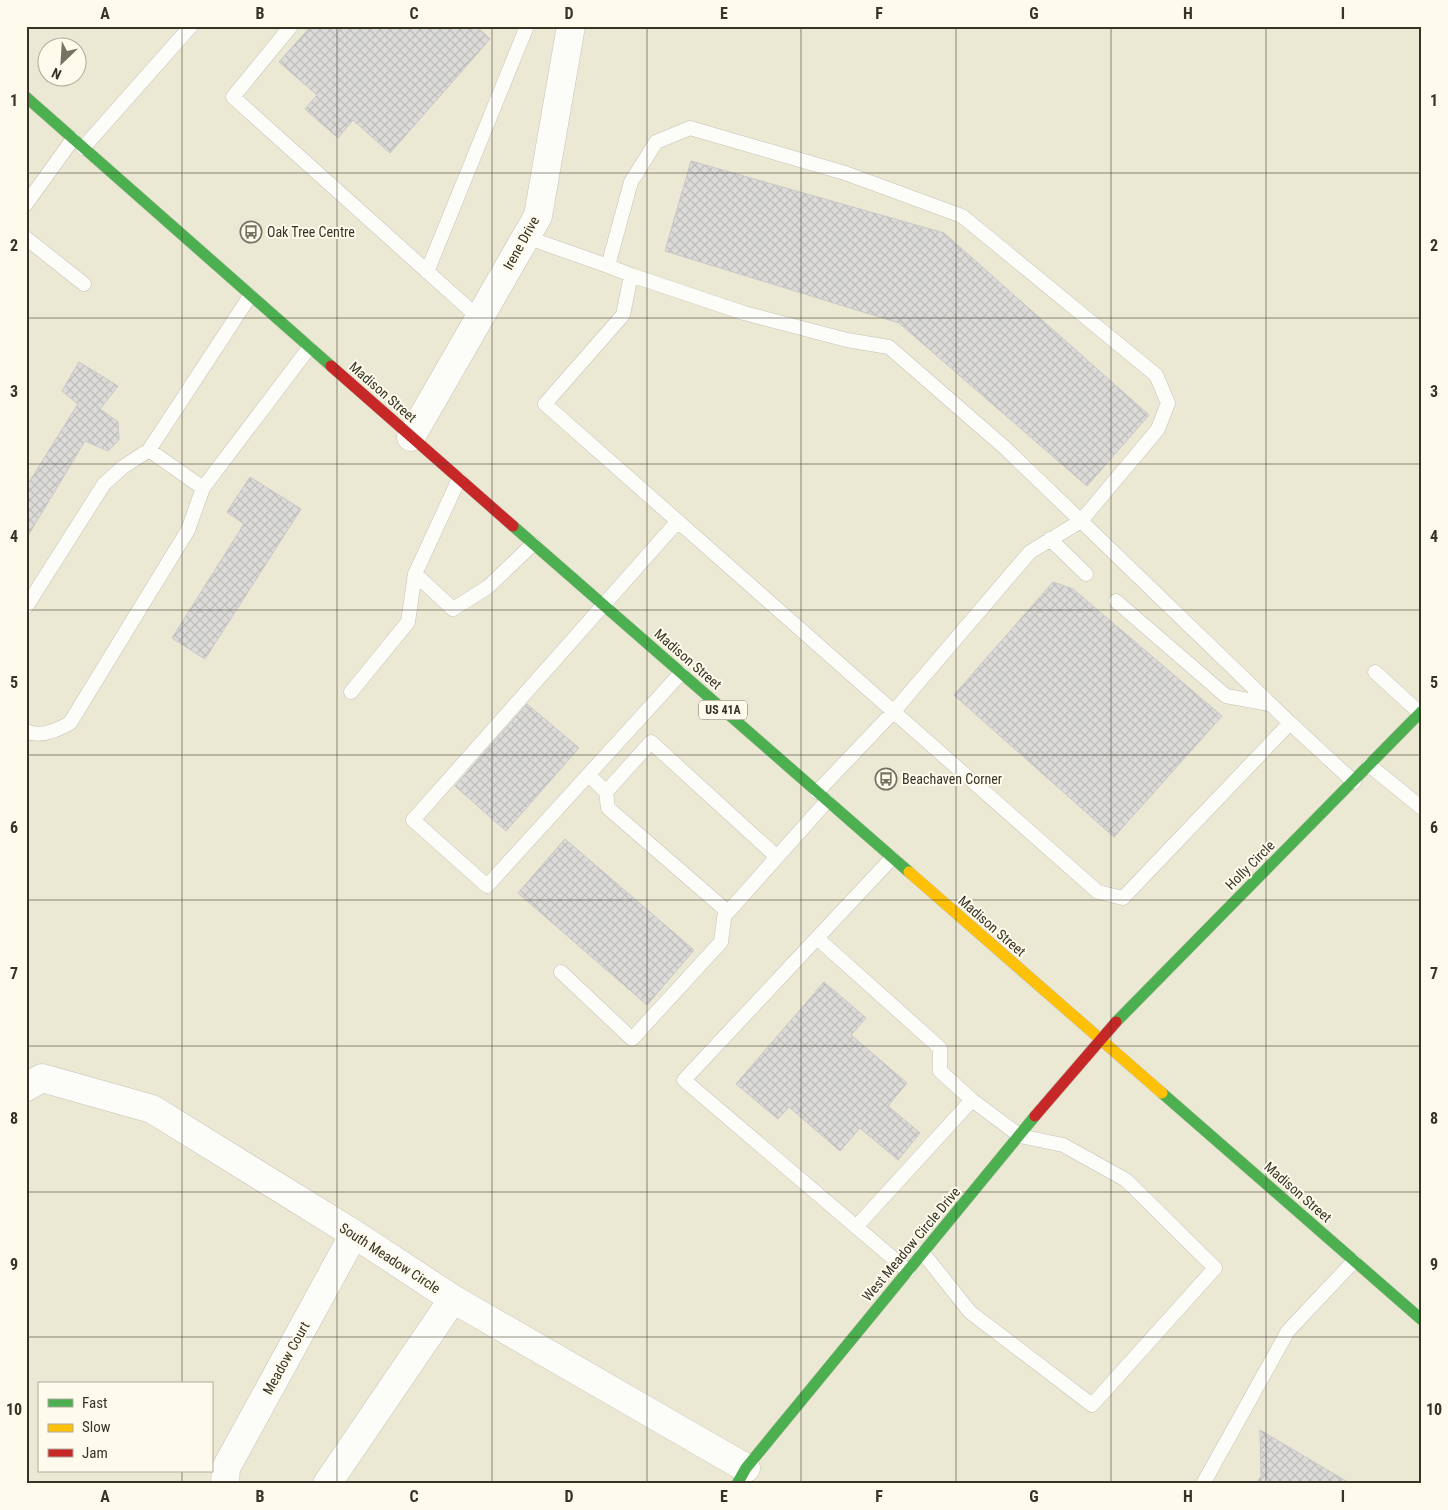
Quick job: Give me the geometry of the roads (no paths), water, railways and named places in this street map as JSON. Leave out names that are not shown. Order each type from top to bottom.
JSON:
[{"type":"main road","name":"Madison Street","points":[[26,97],[309,348],[1422,1320]]},
{"type":"main road","name":"Holly Circle","points":[[1099,1039],[1421,712]]},
{"type":"main road","name":"West Meadow Circle Drive","points":[[741,1476],[1099,1039]]},
{"type":"street","name":"Irene Drive","points":[[411,437],[538,216],[571,26]]},
{"type":"street","name":"South Meadow Circle","points":[[26,1086],[42,1078],[152,1109],[354,1234],[453,1299],[741,1476]]},
{"type":"street","name":"Meadow Court","points":[[225,1484],[226,1468],[354,1234]]},
{"type":"street","points":[[327,1484],[453,1299]]},
{"type":"lane","points":[[26,204],[78,144],[191,26]]},
{"type":"lane","points":[[291,26],[233,97],[479,318]]},
{"type":"lane","points":[[427,272],[527,26]]},
{"type":"lane","points":[[608,266],[631,182],[656,142],[690,128],[845,173],[962,216],[1156,376],[1168,403],[1158,429],[1081,520],[1030,552],[822,797],[777,857],[728,912],[726,911]]},
{"type":"lane","points":[[526,237],[744,314],[847,340],[888,347],[1004,447],[1270,704],[1354,782]]},
{"type":"lane","points":[[26,238],[84,284]]},
{"type":"lane","points":[[631,274],[623,315],[545,404],[895,710],[1098,892],[1123,898],[1290,723]]},
{"type":"lane","points":[[26,607],[104,484],[123,466],[149,450],[250,296]]},
{"type":"lane","points":[[26,731],[30,733],[56,732],[70,723],[188,530],[203,488],[309,348]]},
{"type":"lane","points":[[149,450],[203,488]]},
{"type":"lane","points":[[352,692],[408,622],[415,574],[459,479]]},
{"type":"lane","points":[[678,521],[602,604],[413,820],[487,886],[590,776],[681,673]]},
{"type":"lane","points":[[1050,539],[1086,574]]},
{"type":"lane","points":[[415,574],[453,609],[488,587],[533,544]]},
{"type":"lane","points":[[1116,601],[1226,696],[1270,704]]},
{"type":"lane","points":[[1374,672],[1421,712]]},
{"type":"lane","points":[[606,792],[650,742],[777,857]]},
{"type":"lane","points":[[1369,765],[1422,808]]},
{"type":"lane","points":[[590,776],[606,792],[608,808],[726,911]]},
{"type":"lane","points":[[892,858],[684,1080],[908,1271]]},
{"type":"lane","points":[[561,972],[632,1039],[721,942],[726,911]]},
{"type":"lane","points":[[816,938],[940,1048],[940,1071],[972,1100],[1020,1136],[1063,1145],[1126,1180],[1215,1268],[1092,1405],[970,1312],[923,1253]]},
{"type":"lane","points":[[856,1227],[972,1100]]},
{"type":"lane","points":[[1203,1484],[1288,1331],[1354,1261]]},
{"type":"place","name":"Oak Tree Centre","points":[[251,232]]},
{"type":"place","name":"Beachaven Corner","points":[[886,779]]}]
